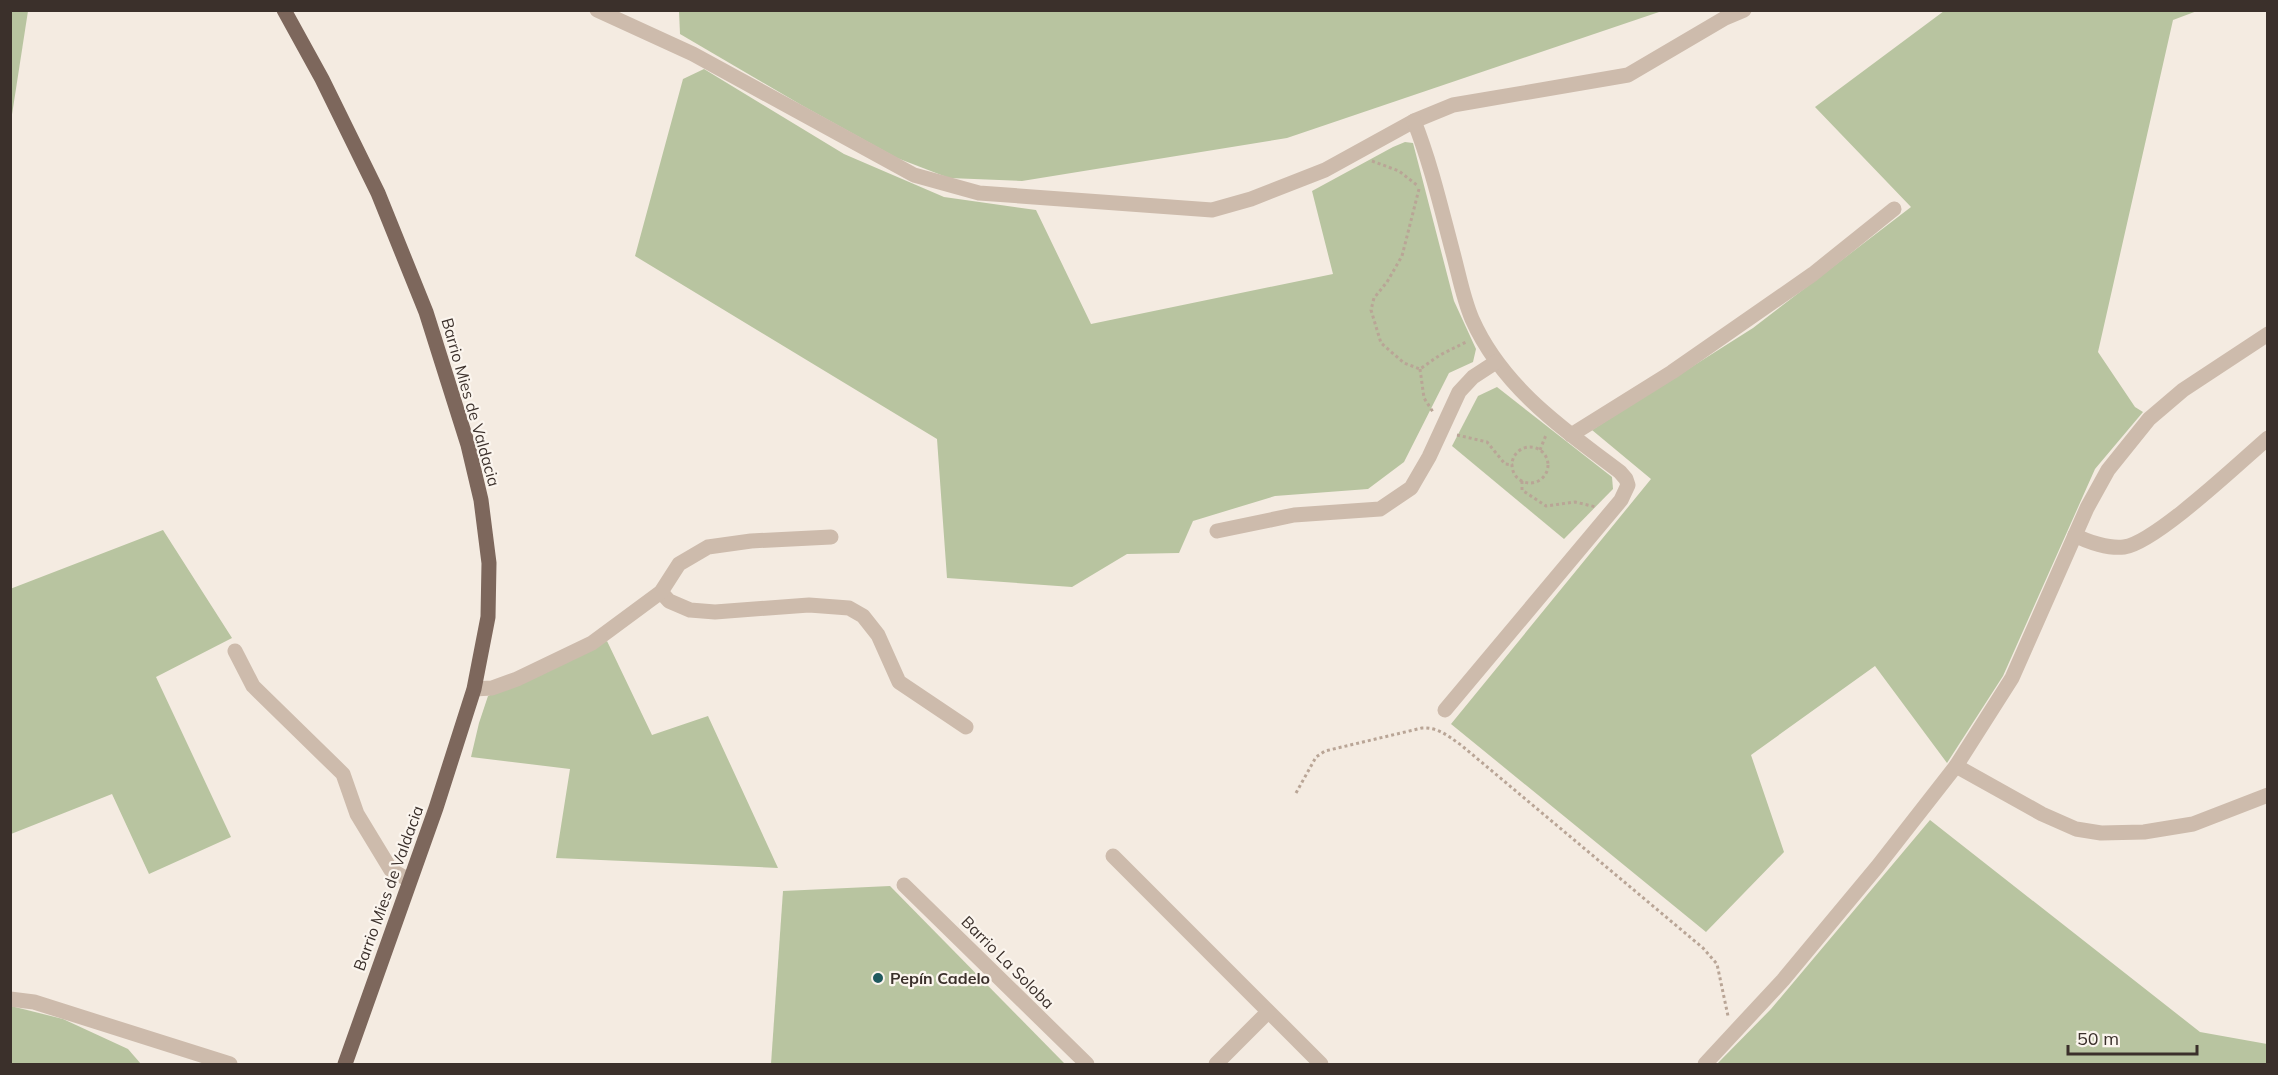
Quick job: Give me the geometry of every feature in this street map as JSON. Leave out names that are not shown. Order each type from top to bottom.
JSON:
[{"type":"main road","name":"Barrio Mies de Valdacia","points":[[284,10],[322,79],[382,202],[426,312],[468,445],[481,500],[489,563],[488,617],[474,689],[436,808],[345,1065]]},
{"type":"street","points":[[597,10],[693,54],[914,175],[979,193],[1212,210],[1251,199],[1325,170],[1414,121],[1453,105],[1628,75],[1725,18],[1744,10]]},
{"type":"street","points":[[1414,121],[1427,153],[1472,318],[1496,362],[1530,400],[1570,435],[1620,472],[1628,481],[1628,490],[1613,510],[1445,710]]},
{"type":"street","points":[[1570,435],[1672,372],[1813,274],[1894,209]]},
{"type":"street","points":[[1706,1065],[1783,980],[1870,876],[1956,766],[2012,678],[2075,535],[2109,470],[2149,419],[2221,362],[2268,334]]},
{"type":"street","points":[[1217,531],[1294,515],[1380,509],[1411,488],[1429,457],[1459,392],[1473,377],[1496,362]]},
{"type":"street","points":[[2075,535],[2088,542],[2124,547],[2157,532],[2268,438]]},
{"type":"street","points":[[474,689],[492,688],[517,679],[592,644],[661,592],[679,564],[708,547],[751,541],[831,537]]},
{"type":"street","points":[[661,592],[669,602],[690,610],[715,612],[809,605],[849,608],[863,616],[878,635],[899,682],[966,727]]},
{"type":"street","points":[[235,651],[253,686],[343,774],[357,814],[391,870],[410,880]]},
{"type":"street","points":[[1956,766],[2042,814],[2076,829],[2101,833],[2144,832],[2193,824],[2268,795]]},
{"type":"street","points":[[1113,856],[1321,1065]]},
{"type":"street","name":"Barrio La Soloba","points":[[904,885],[1087,1065]]},
{"type":"street","points":[[10,999],[34,1002],[231,1063],[230,1065]]},
{"type":"street","points":[[1216,1065],[1268,1012]]},
{"type":"path","points":[[1354,154],[1399,171],[1420,187],[1436,188]]},
{"type":"path","points":[[1420,187],[1402,256],[1387,282],[1374,298],[1371,310],[1381,343],[1404,363],[1420,369],[1440,355],[1481,336]]},
{"type":"path","points":[[1522,481],[1534,483],[1544,477],[1547,472],[1547,459],[1534,448],[1522,450],[1514,459],[1514,471],[1522,481],[1522,490],[1546,506],[1575,502],[1613,510]]},
{"type":"path","points":[[1296,793],[1316,757],[1325,751],[1422,728],[1442,731],[1628,884],[1711,956],[1720,974],[1725,1007],[1737,1031]]},
{"type":"green space","points":[[10,11],[28,11],[11,121]]},
{"type":"green space","points":[[679,11],[1662,11],[1287,138],[1022,181],[949,178],[897,158],[680,34]]},
{"type":"green space","points":[[1944,11],[2197,11],[2173,20],[2098,352],[2135,407],[2143,412],[2095,469],[2003,676],[1947,763],[1875,666],[1751,755],[1784,852],[1706,932],[1451,724],[1651,479],[1592,430],[1753,328],[1911,207],[1815,107]]},
{"type":"green space","points":[[704,69],[844,154],[944,197],[1036,210],[1091,324],[1333,274],[1312,191],[1393,147],[1405,142],[1413,143],[1454,301],[1476,349],[1473,362],[1449,373],[1404,462],[1368,489],[1275,496],[1193,521],[1179,553],[1127,554],[1072,587],[947,578],[937,439],[635,256],[683,79]]},
{"type":"green space","points":[[1497,387],[1612,477],[1613,489],[1564,539],[1452,446],[1478,396]]},
{"type":"green space","points":[[163,530],[232,638],[156,677],[231,837],[149,874],[112,794],[11,834],[10,589]]},
{"type":"green space","points":[[607,641],[652,735],[708,716],[778,868],[556,858],[570,769],[471,757],[488,696]]},
{"type":"green space","points":[[1930,820],[2200,1032],[2267,1044],[2267,1064],[1717,1064],[1771,1009]]},
{"type":"green space","name":"Pepín Cadelo","points":[[890,886],[1065,1064],[771,1064],[783,891]]},
{"type":"green space","points":[[11,1006],[63,1019],[128,1049],[141,1064],[11,1064]]},
{"type":"place","name":"Pepín Cadelo","points":[[878,978]]}]
